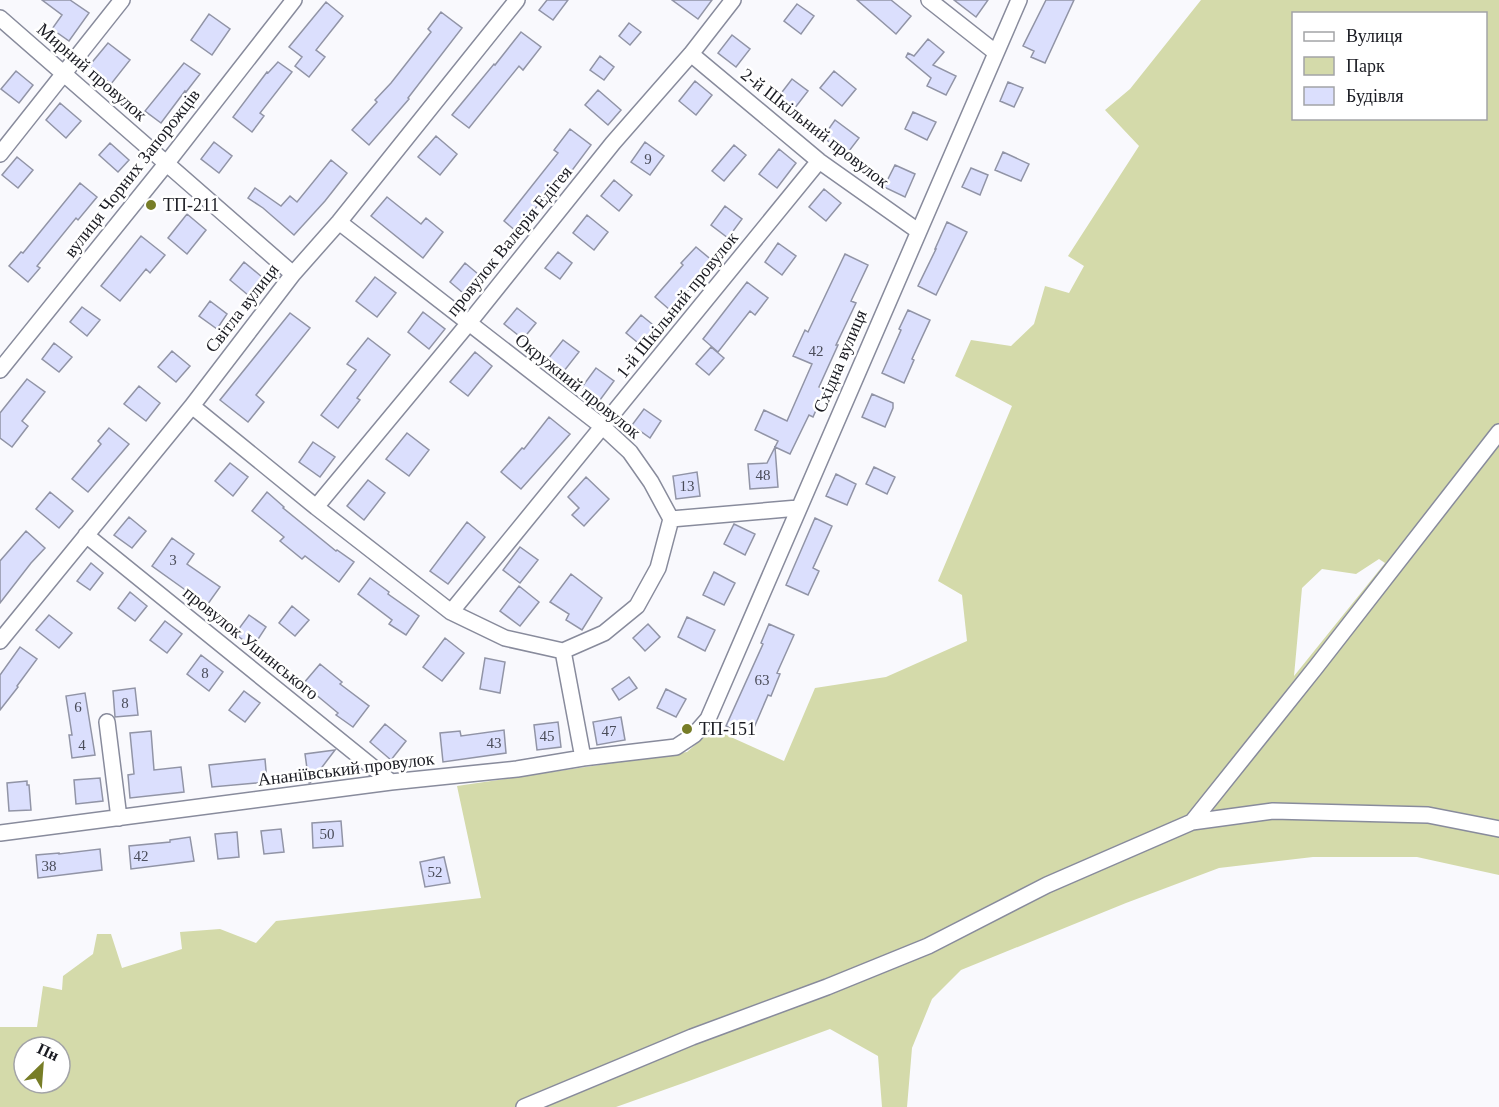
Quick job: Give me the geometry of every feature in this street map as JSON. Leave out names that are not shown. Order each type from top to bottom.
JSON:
[{"type":"street","points":[[0,154],[122,0]]},
{"type":"street","name":"вулиця Чорних Запорожців","points":[[0,370],[166,164],[294,0]]},
{"type":"street","name":"Світла вулиця","points":[[0,641],[192,406],[293,274],[339,222],[517,0]]},
{"type":"street","name":"провулок Валерія Едігея","points":[[316,507],[468,324],[613,143],[691,54],[733,0]]},
{"type":"street","points":[[928,0],[995,52]]},
{"type":"street","name":"Східна вулиця","points":[[694,735],[708,718],[1019,0]]},
{"type":"street","name":"Мирний провулок","points":[[0,18],[293,274]]},
{"type":"street","name":"2-й Шкільний провулок","points":[[691,54],[819,161],[918,231]]},
{"type":"street","name":"1-й Шкільний провулок","points":[[451,612],[819,161]]},
{"type":"street","name":"Окружний провулок","points":[[339,222],[603,427],[630,452],[651,482],[671,519]]},
{"type":"street","points":[[192,406],[316,507],[451,612],[505,638],[563,651],[604,633],[637,606],[658,568],[671,519],[798,508]]},
{"type":"street","points":[[1192,822],[1499,432]]},
{"type":"street","name":"провулок Ушинського","points":[[86,535],[391,782]]},
{"type":"street","points":[[563,651],[583,758]]},
{"type":"street","points":[[107,722],[118,818]]},
{"type":"street","name":"Ананіївський провулок","points":[[0,833],[391,782],[518,769],[583,758],[676,747],[694,735]]},
{"type":"street","points":[[524,1107],[692,1037],[928,946],[1047,885],[1192,822],[1273,811],[1428,815],[1499,829]]},
{"type":"green space","points":[[1201,0],[1499,0],[1499,875],[1417,857],[1313,857],[1219,868],[1126,903],[961,970],[932,999],[912,1048],[907,1107],[882,1107],[878,1056],[830,1029],[616,1107],[0,1107],[0,1027],[37,1027],[43,986],[62,990],[63,976],[93,954],[97,934],[111,934],[122,968],[182,949],[180,932],[220,929],[256,943],[276,921],[481,898],[457,786],[687,752],[713,729],[784,761],[815,688],[886,677],[967,641],[962,595],[938,581],[1012,406],[955,376],[971,340],[1011,346],[1034,324],[1045,286],[1069,293],[1084,266],[1068,256],[1139,146],[1105,110],[1130,89]],"holes":[[[1379,559],[1385,563],[1294,676],[1302,588],[1322,569],[1356,574]]]},
{"type":"building","points":[[42,0],[70,0],[89,13],[69,41],[52,29],[62,15]]},
{"type":"building","points":[[547,0],[568,0],[553,20],[539,10]]},
{"type":"building","points":[[672,0],[712,0],[698,19]]},
{"type":"building","points":[[857,0],[891,0],[911,16],[896,34]]},
{"type":"building","points":[[954,0],[988,0],[976,17]]},
{"type":"building","points":[[1046,0],[1074,0],[1045,63],[1031,57],[1034,51],[1023,46]]},
{"type":"building","points":[[326,2],[343,16],[316,50],[325,57],[309,77],[295,66],[302,57],[289,47]]},
{"type":"building","points":[[797,4],[814,16],[801,34],[784,21]]},
{"type":"building","points":[[441,12],[462,28],[409,99],[369,145],[352,130],[377,102],[375,100],[431,32],[428,29]]},
{"type":"building","points":[[209,14],[230,29],[212,55],[191,40]]},
{"type":"building","points":[[629,23],[641,32],[630,45],[619,36]]},
{"type":"building","points":[[521,32],[541,47],[523,70],[519,66],[469,128],[452,115]]},
{"type":"building","points":[[732,35],[750,49],[736,67],[718,53]]},
{"type":"building","points":[[928,39],[944,52],[933,65],[956,76],[946,95],[927,86],[931,78],[906,57],[908,53],[914,56]]},
{"type":"building","points":[[108,43],[130,60],[111,84],[89,66]]},
{"type":"building","points":[[600,56],[614,67],[604,80],[590,70]]},
{"type":"building","points":[[278,62],[292,72],[260,113],[264,116],[252,132],[233,117],[267,72]]},
{"type":"building","points":[[184,63],[200,74],[161,123],[145,111]]},
{"type":"building","points":[[16,71],[33,85],[19,103],[1,89]]},
{"type":"building","points":[[834,71],[856,89],[842,106],[820,88]]},
{"type":"building","points":[[792,79],[808,91],[791,113],[776,100]]},
{"type":"building","points":[[695,81],[712,95],[696,115],[679,101]]},
{"type":"building","points":[[1008,82],[1023,88],[1014,107],[1000,101]]},
{"type":"building","points":[[598,90],[621,110],[608,125],[585,105]]},
{"type":"building","points":[[60,103],[81,121],[66,138],[46,120]]},
{"type":"building","points":[[913,112],[936,122],[927,140],[905,129]]},
{"type":"building","points":[[835,120],[859,138],[846,155],[823,137]]},
{"type":"building","points":[[570,129],[591,145],[550,200],[545,196],[517,232],[504,221],[558,153],[554,150]]},
{"type":"building","points":[[436,136],[457,154],[440,175],[418,157]]},
{"type":"building","points":[[214,142],[232,156],[219,173],[201,159]]},
{"type":"building","points":[[645,142],[664,156],[650,175],[631,162]]},
{"type":"building","points":[[110,143],[129,160],[118,172],[99,155]]},
{"type":"building","points":[[734,145],[746,155],[724,181],[712,171]]},
{"type":"building","points":[[779,149],[796,163],[777,188],[759,174]]},
{"type":"building","points":[[1003,152],[1029,164],[1021,181],[995,170]]},
{"type":"building","points":[[17,157],[33,170],[18,188],[2,175]]},
{"type":"building","points":[[331,160],[347,173],[294,235],[248,198],[255,188],[281,206],[290,196],[297,202]]},
{"type":"building","points":[[895,165],[915,174],[905,197],[884,187]]},
{"type":"building","points":[[971,168],[988,175],[980,195],[962,187]]},
{"type":"building","points":[[614,180],[632,195],[619,211],[601,196]]},
{"type":"building","points":[[80,183],[97,197],[78,220],[76,218],[37,266],[40,268],[28,282],[9,266],[21,252],[23,253]]},
{"type":"building","points":[[824,189],[841,203],[826,221],[809,207]]},
{"type":"building","points":[[387,197],[421,224],[426,218],[443,232],[423,258],[371,216]]},
{"type":"building","points":[[725,206],[742,219],[728,238],[711,225]]},
{"type":"building","points":[[187,214],[206,230],[187,254],[168,238]]},
{"type":"building","points":[[587,215],[608,232],[594,250],[573,233]]},
{"type":"building","points":[[947,222],[967,232],[936,295],[918,286]]},
{"type":"building","points":[[141,236],[165,255],[150,273],[146,269],[120,301],[101,286]]},
{"type":"building","points":[[778,243],[796,256],[782,275],[765,262]]},
{"type":"building","points":[[696,247],[714,262],[670,310],[655,297]]},
{"type":"building","points":[[558,252],[572,263],[560,279],[545,268]]},
{"type":"building","points":[[845,254],[868,265],[851,301],[856,303],[819,387],[825,390],[813,417],[809,415],[790,454],[775,447],[778,441],[755,430],[764,410],[787,421],[812,364],[793,356],[805,330],[808,332]]},
{"type":"building","points":[[244,262],[262,277],[248,295],[230,280]]},
{"type":"building","points":[[465,263],[484,279],[469,298],[450,282]]},
{"type":"building","points":[[375,277],[396,293],[377,317],[356,301]]},
{"type":"building","points":[[747,282],[768,298],[755,315],[750,311],[718,352],[703,339]]},
{"type":"building","points":[[210,301],[227,314],[217,329],[199,316]]},
{"type":"building","points":[[82,307],[100,320],[87,336],[70,322]]},
{"type":"building","points":[[517,308],[536,323],[523,339],[504,324]]},
{"type":"building","points":[[908,310],[930,320],[904,383],[882,373]]},
{"type":"building","points":[[423,312],[445,329],[429,349],[408,332]]},
{"type":"building","points":[[290,313],[310,328],[256,395],[264,402],[248,422],[220,400]]},
{"type":"building","points":[[641,315],[657,328],[642,346],[626,333]]},
{"type":"building","points":[[368,338],[390,355],[357,398],[360,400],[338,428],[321,415],[356,370],[347,364]]},
{"type":"building","points":[[563,340],[579,352],[564,371],[548,359]]},
{"type":"building","points":[[54,343],[72,357],[59,372],[42,359]]},
{"type":"building","points":[[711,347],[724,358],[709,375],[696,364]]},
{"type":"building","points":[[172,351],[190,366],[176,382],[158,367]]},
{"type":"building","points":[[475,352],[492,366],[468,396],[450,382]]},
{"type":"building","points":[[596,368],[614,381],[600,400],[582,387]]},
{"type":"building","points":[[27,379],[45,392],[22,421],[28,426],[12,447],[0,438],[0,413]]},
{"type":"building","points":[[139,386],[160,403],[146,421],[124,404]]},
{"type":"building","points":[[872,394],[893,403],[885,427],[862,417]]},
{"type":"building","points":[[644,409],[661,421],[650,438],[632,425]]},
{"type":"building","points":[[549,417],[570,434],[521,489],[501,472],[522,448],[524,449]]},
{"type":"building","points":[[109,428],[129,444],[88,492],[72,479],[101,444],[98,441]]},
{"type":"building","points":[[407,433],[429,450],[409,476],[386,459]]},
{"type":"building","points":[[313,442],[335,457],[320,477],[299,462]]},
{"type":"building","points":[[775,447],[778,487],[750,489],[748,464],[767,463]]},
{"type":"building","points":[[230,463],[248,477],[233,496],[215,481]]},
{"type":"building","points":[[874,467],[895,477],[887,494],[866,484]]},
{"type":"building","points":[[697,472],[700,496],[676,499],[673,476]]},
{"type":"building","points":[[836,474],[856,484],[847,505],[826,496]]},
{"type":"building","points":[[586,477],[609,499],[584,526],[572,515],[579,508],[568,497]]},
{"type":"building","points":[[368,480],[385,493],[364,520],[347,506]]},
{"type":"building","points":[[50,492],[73,511],[59,528],[36,509]]},
{"type":"building","points":[[267,492],[336,551],[354,562],[339,582],[305,556],[302,559],[280,541],[284,537],[252,511]]},
{"type":"building","points":[[129,517],[146,531],[132,548],[114,535]]},
{"type":"building","points":[[815,518],[832,526],[813,568],[819,571],[808,595],[786,585]]},
{"type":"building","points":[[467,522],[485,537],[448,584],[430,571]]},
{"type":"building","points":[[734,524],[755,534],[745,555],[724,544]]},
{"type":"building","points":[[26,531],[45,548],[0,603],[0,561]]},
{"type":"building","points":[[172,538],[194,554],[187,564],[220,587],[205,608],[189,596],[191,594],[152,566]]},
{"type":"building","points":[[520,547],[538,560],[520,583],[503,570]]},
{"type":"building","points":[[91,563],[103,573],[90,590],[77,581]]},
{"type":"building","points":[[714,572],[735,583],[724,605],[703,595]]},
{"type":"building","points":[[571,574],[602,598],[582,630],[566,620],[569,614],[550,602]]},
{"type":"building","points":[[370,578],[419,616],[406,635],[389,624],[392,620],[358,594]]},
{"type":"building","points":[[519,586],[539,602],[520,626],[500,611]]},
{"type":"building","points":[[130,592],[147,606],[135,621],[118,608]]},
{"type":"building","points":[[292,606],[309,620],[295,636],[279,623]]},
{"type":"building","points":[[49,615],[72,633],[59,648],[36,630]]},
{"type":"building","points":[[249,615],[266,627],[253,647],[235,634]]},
{"type":"building","points":[[687,617],[715,630],[705,651],[678,637]]},
{"type":"building","points":[[165,621],[182,634],[167,653],[150,640]]},
{"type":"building","points":[[648,624],[660,637],[645,651],[633,638]]},
{"type":"building","points":[[769,624],[794,635],[777,673],[780,674],[771,696],[768,695],[750,737],[726,726],[763,644],[761,643]]},
{"type":"building","points":[[445,638],[464,653],[442,681],[423,667]]},
{"type":"building","points":[[20,647],[37,659],[0,710],[0,675]]},
{"type":"building","points":[[201,655],[223,672],[209,691],[187,674]]},
{"type":"building","points":[[485,658],[505,662],[500,693],[480,689]]},
{"type":"building","points":[[320,664],[342,682],[340,684],[369,706],[353,727],[336,715],[338,713],[303,684]]},
{"type":"building","points":[[629,677],[637,688],[619,700],[612,689]]},
{"type":"building","points":[[135,688],[138,715],[115,717],[113,691]]},
{"type":"building","points":[[666,689],[686,699],[676,717],[657,708]]},
{"type":"building","points":[[244,691],[260,703],[245,722],[229,710]]},
{"type":"building","points":[[85,693],[95,755],[72,758],[69,735],[72,735],[66,696]]},
{"type":"building","points":[[621,717],[625,740],[597,745],[593,722]]},
{"type":"building","points":[[558,722],[561,747],[537,750],[534,725]]},
{"type":"building","points":[[385,724],[406,741],[391,760],[370,742]]},
{"type":"building","points":[[504,730],[506,753],[443,762],[440,733],[460,731],[461,736]]},
{"type":"building","points":[[151,731],[154,770],[181,767],[184,792],[130,798],[128,775],[134,774],[130,733]]},
{"type":"building","points":[[335,750],[310,783],[309,783],[305,754]]},
{"type":"building","points":[[265,759],[267,782],[212,787],[209,765]]},
{"type":"building","points":[[100,778],[103,801],[76,804],[74,780]]},
{"type":"building","points":[[27,781],[31,810],[9,811],[7,783]]},
{"type":"building","points":[[341,821],[343,846],[313,848],[312,823]]},
{"type":"building","points":[[281,829],[284,852],[264,854],[261,831]]},
{"type":"building","points":[[237,832],[239,857],[218,859],[215,834]]},
{"type":"building","points":[[190,837],[194,861],[131,869],[129,846],[170,842],[170,840]]},
{"type":"building","points":[[100,849],[102,870],[38,878],[36,855]]},
{"type":"building","points":[[444,857],[450,883],[425,887],[420,862]]},
{"type":"place","name":"ТП-211","points":[[151,205]]},
{"type":"place","name":"ТП-151","points":[[687,729]]}]
